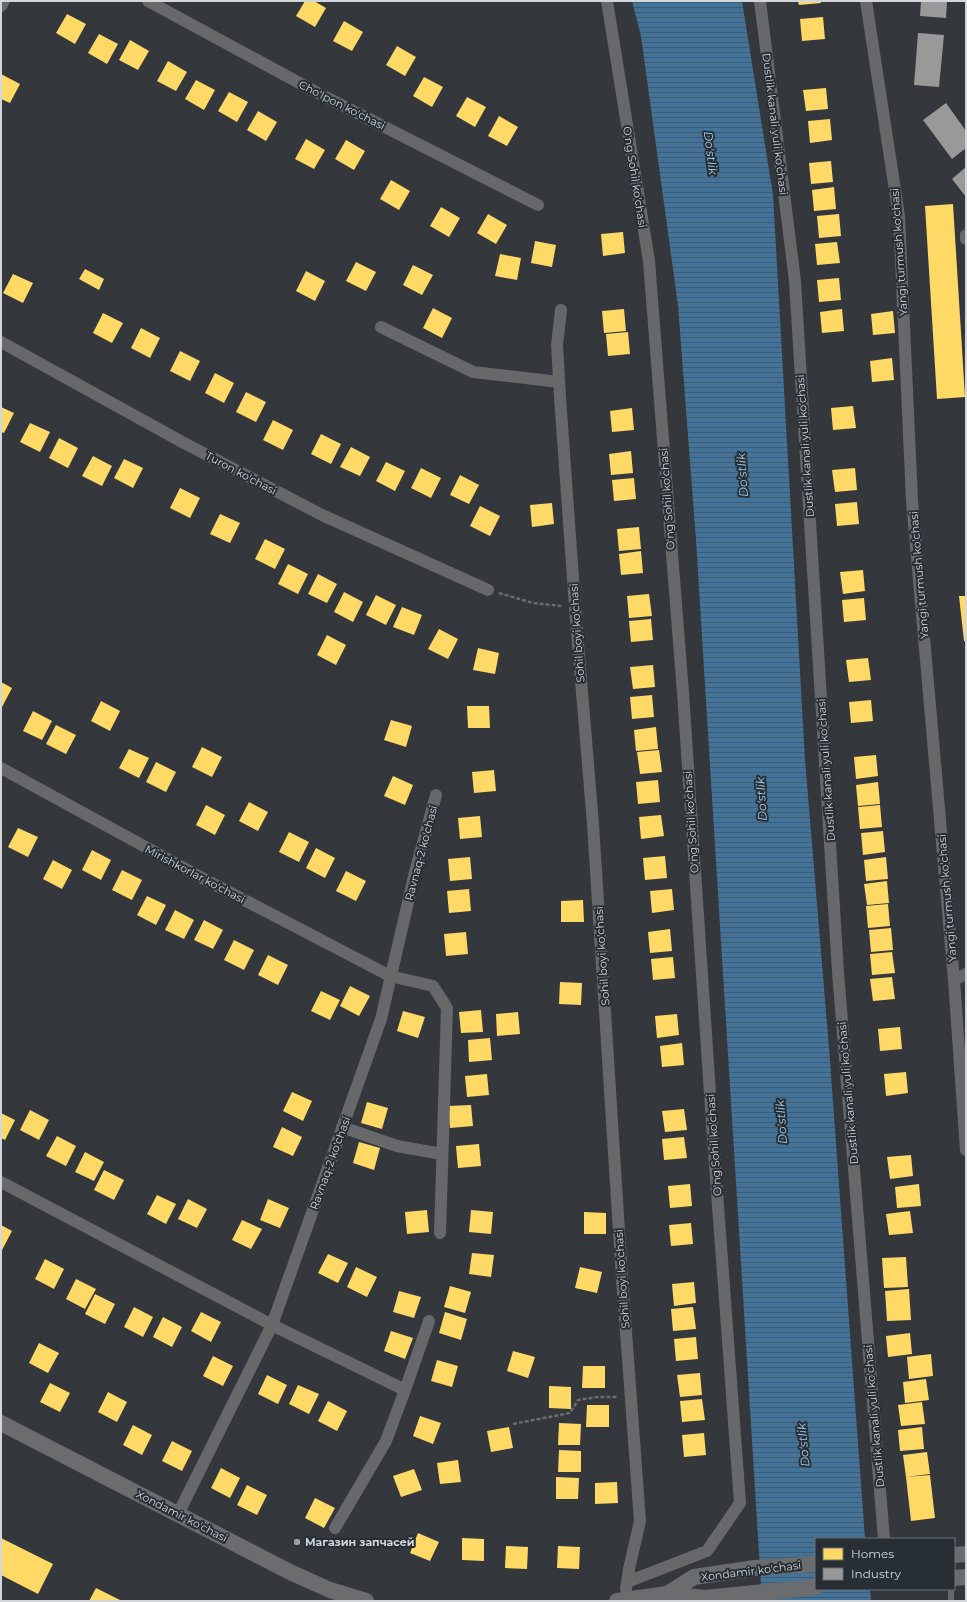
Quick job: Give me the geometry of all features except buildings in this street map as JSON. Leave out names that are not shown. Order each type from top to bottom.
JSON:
[{"type":"main road","name":"Xondamir ko'chasi","points":[[1,1423],[290,1572],[329,1596],[366,1601]]},
{"type":"main road","points":[[955,1555],[966,1554]]},
{"type":"main road","name":"Xondamir ko'chasi","points":[[667,1594],[694,1577],[755,1568],[815,1564]]},
{"type":"main road","points":[[955,1578],[966,1577]]},
{"type":"main road","name":"Xondamir ko'chasi","points":[[621,1600],[667,1594],[705,1598],[815,1587]]},
{"type":"street","points":[[1,6],[4,1]]},
{"type":"street","name":"Cho'lpon ko'chasi","points":[[148,1],[316,92],[538,205]]},
{"type":"street","name":"O'ng Sohil ko'chasi","points":[[607,1],[649,261],[683,701],[740,1503],[707,1551],[627,1582]]},
{"type":"street","name":"Dustlik kanali yuli ko'chasi","points":[[760,1],[795,281],[838,972],[884,1538]]},
{"type":"street","name":"Yangi turmush ko'chasi","points":[[866,1],[899,216],[912,500],[954,980],[966,1150]]},
{"type":"street","name":"Sohil boyi ko'chasi","points":[[561,310],[557,344],[559,382],[593,831],[630,1397],[640,1521],[633,1547],[627,1582],[621,1600]]},
{"type":"street","points":[[381,327],[473,372],[559,382]]},
{"type":"street","name":"Turon ko'chasi","points":[[1,342],[184,443],[322,515],[488,590]]},
{"type":"street","name":"Mirishkorlar ko'chasi","points":[[1,768],[204,879],[390,976],[433,986],[447,1008],[440,1232]]},
{"type":"street","name":"Ravnaq-2 ko'chasi","points":[[178,1514],[272,1325],[381,1020],[415,872],[436,795]]},
{"type":"street","points":[[954,980],[966,974]]},
{"type":"street","points":[[342,1127],[397,1146],[442,1154]]},
{"type":"street","points":[[1,1182],[272,1325],[405,1390]]},
{"type":"street","points":[[335,1528],[386,1441],[429,1321]]},
{"type":"lane","points":[[951,1590],[951,1601]]},
{"type":"path","points":[[488,590],[533,603],[575,607]]},
{"type":"path","points":[[513,1424],[570,1413],[578,1400],[598,1397],[630,1397]]},
{"type":"water","name":"Do'stlik","points":[[632,1],[742,1],[773,195],[805,760],[829,1048],[865,1538],[815,1538],[815,1590],[870,1590],[871,1601],[762,1601],[696,540],[678,305],[641,36]]},
{"type":"place","name":"Магазин запчасей","points":[[297,1542]]}]
